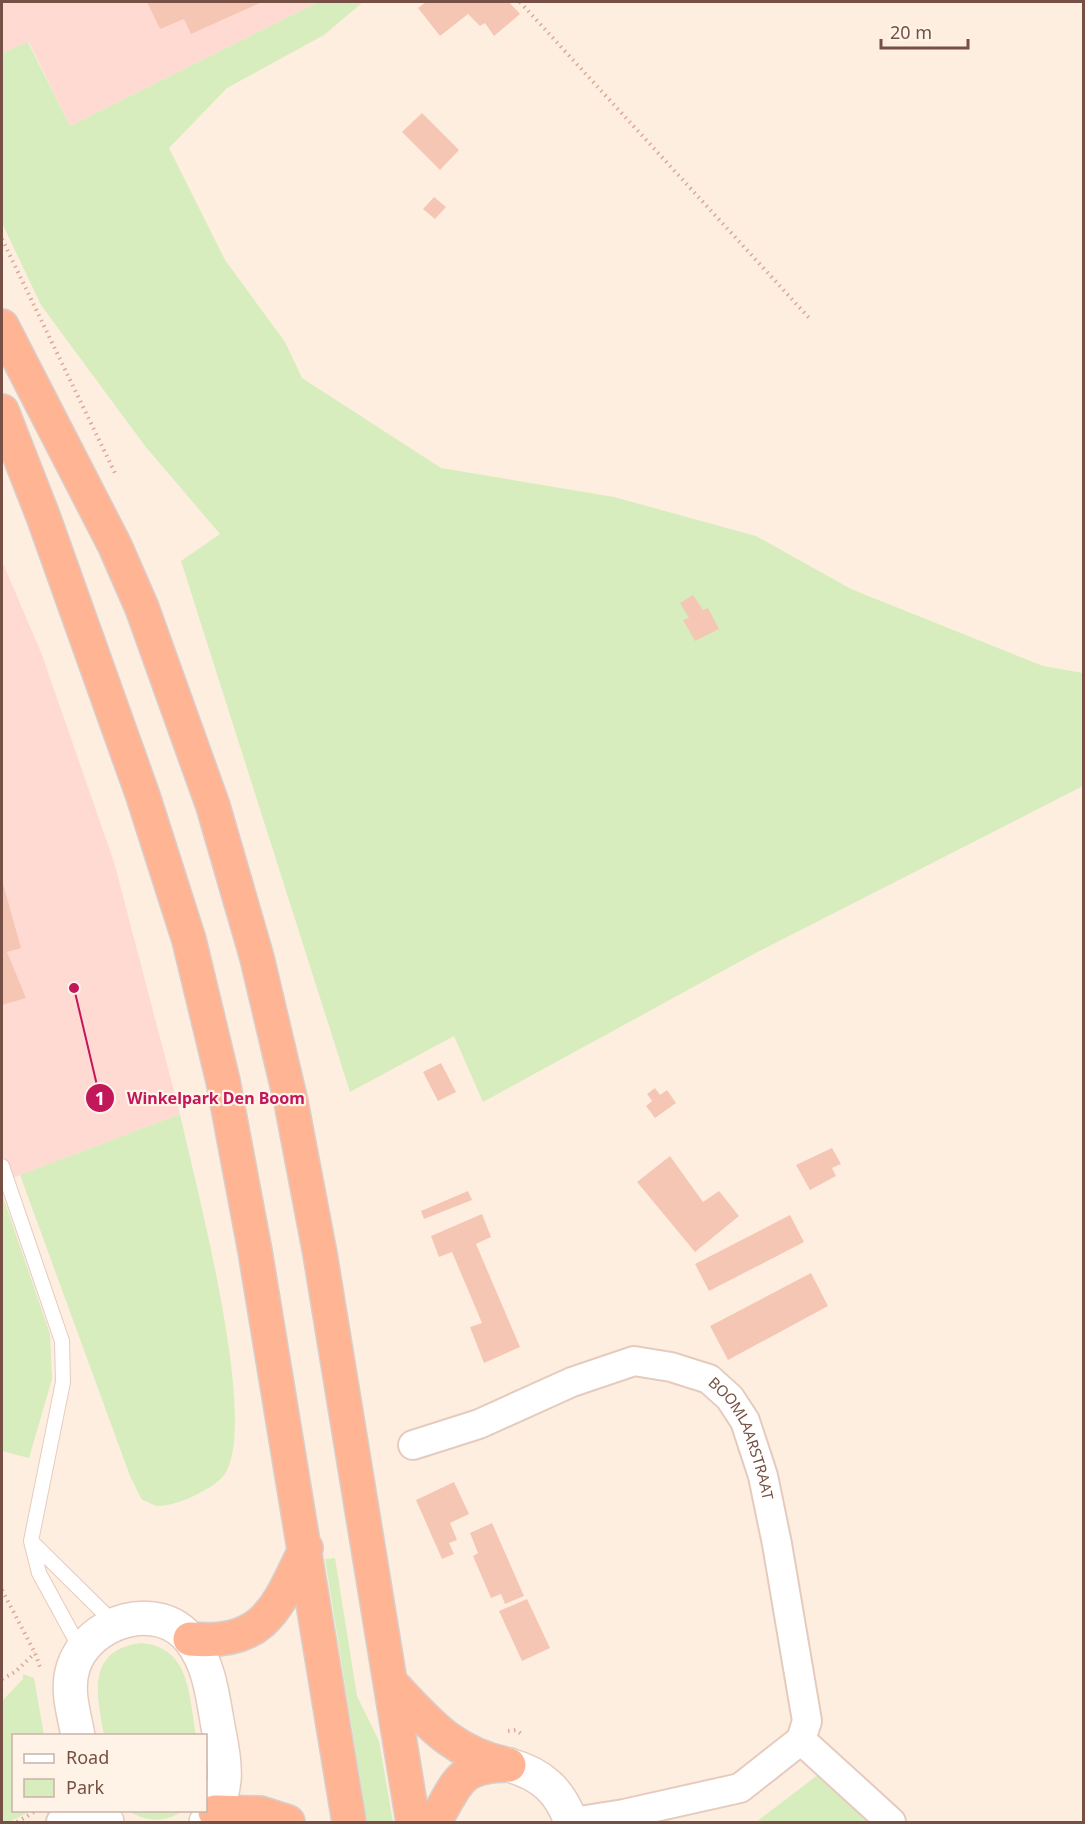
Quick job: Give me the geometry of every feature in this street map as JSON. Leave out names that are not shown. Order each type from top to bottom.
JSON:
[{"type":"highway","points":[[2,326],[115,546],[142,608],[213,806],[257,958],[291,1102],[320,1254],[413,1822]]},
{"type":"highway","points":[[2,411],[43,516],[140,786],[189,940],[225,1092],[306,1548],[349,1822]]},
{"type":"highway","points":[[190,1639],[216,1642],[237,1638],[256,1628],[272,1613],[306,1548]]},
{"type":"highway","points":[[390,1682],[429,1725],[445,1738],[467,1752],[509,1765]]},
{"type":"highway","points":[[434,1822],[457,1781],[466,1773],[509,1765]]},
{"type":"highway","points":[[211,1817],[260,1813],[288,1822]]},
{"type":"street","name":"BOOMLAARSTRAAT","points":[[412,1445],[479,1424],[572,1382],[634,1361],[671,1367],[709,1379],[730,1398],[745,1421],[763,1476],[777,1544],[807,1722],[801,1740]]},
{"type":"street","points":[[78,1734],[70,1691],[74,1666],[81,1650],[91,1638],[114,1623],[154,1619],[174,1627],[190,1639],[207,1667],[226,1766],[225,1788],[211,1817]]},
{"type":"street","points":[[509,1765],[524,1769],[548,1784],[562,1801],[572,1822],[624,1814],[740,1788],[801,1740],[891,1822]]},
{"type":"street","points":[[61,1822],[82,1812]]},
{"type":"lane","points":[[2,1166],[62,1341],[63,1382],[31,1541],[39,1573],[81,1650]]},
{"type":"lane","points":[[31,1541],[114,1623]]},
{"type":"path","points":[[520,2],[810,319]]},
{"type":"path","points":[[2,1590],[35,1653],[43,1677]]},
{"type":"path","points":[[2,1679],[15,1672],[35,1653]]},
{"type":"path","points":[[17,1822],[34,1812]]},
{"type":"shaded area","points":[[2,2],[318,2],[70,126],[29,42],[2,53]]},
{"type":"shaded area","points":[[2,561],[42,655],[114,862],[180,1114],[2,1182]]},
{"type":"green space","points":[[318,2],[363,2],[324,35],[227,88],[169,148],[225,260],[285,342],[302,378],[441,468],[614,497],[756,536],[851,589],[1043,666],[1083,673],[1083,786],[750,956],[483,1102],[454,1036],[350,1092],[181,561],[220,534],[145,446],[41,305],[2,223],[2,53],[28,42],[70,126]]},
{"type":"green space","points":[[180,1114],[221,1298],[234,1402],[234,1443],[226,1472],[216,1483],[191,1498],[159,1506],[142,1500],[130,1476],[20,1175]]},
{"type":"green space","points":[[2,1194],[50,1334],[52,1379],[29,1458],[2,1451]]},
{"type":"green space","points":[[335,1558],[357,1696],[379,1741],[393,1822],[367,1822],[325,1559]]},
{"type":"green space","points":[[141,1643],[157,1647],[170,1654],[179,1664],[189,1690],[196,1734],[104,1734],[99,1705],[99,1677],[103,1665],[111,1655],[123,1647]]},
{"type":"green space","points":[[23,1674],[34,1678],[44,1734],[12,1734],[12,1812],[29,1812],[9,1822],[2,1822],[2,1701],[23,1679]]},
{"type":"green space","points":[[819,1774],[878,1822],[756,1822]]},
{"type":"green space","points":[[130,1812],[181,1812],[169,1818],[156,1820]]},
{"type":"building","points":[[147,2],[262,2],[191,34],[184,19],[160,29]]},
{"type":"building","points":[[426,2],[509,2],[520,14],[494,36],[485,23],[480,26],[468,14],[440,36],[418,8]]},
{"type":"building","points":[[422,113],[459,150],[440,170],[402,132]]},
{"type":"building","points":[[434,197],[446,207],[435,219],[423,209]]},
{"type":"building","points":[[693,595],[703,610],[708,608],[719,629],[695,641],[683,620],[689,618],[680,603]]},
{"type":"building","points":[[2,880],[21,948],[7,952],[26,998],[2,1005]]},
{"type":"building","points":[[441,1063],[456,1092],[438,1101],[423,1072]]},
{"type":"building","points":[[655,1088],[660,1095],[667,1090],[676,1103],[655,1118],[646,1106],[652,1101],[647,1094]]},
{"type":"building","points":[[832,1148],[841,1164],[832,1168],[836,1176],[810,1190],[796,1165]]},
{"type":"building","points":[[670,1156],[703,1202],[719,1191],[739,1216],[695,1252],[637,1182]]},
{"type":"building","points":[[468,1191],[472,1200],[424,1219],[421,1211]]},
{"type":"building","points":[[482,1214],[491,1237],[476,1244],[520,1347],[484,1363],[470,1327],[482,1323],[452,1252],[439,1257],[431,1236]]},
{"type":"building","points":[[790,1215],[804,1242],[709,1291],[695,1264]]},
{"type":"building","points":[[811,1273],[828,1306],[728,1360],[710,1326]]},
{"type":"building","points":[[454,1482],[469,1514],[450,1523],[457,1540],[449,1543],[454,1554],[442,1559],[416,1500]]},
{"type":"building","points":[[492,1523],[524,1596],[505,1604],[501,1594],[491,1598],[473,1556],[478,1553],[470,1533]]},
{"type":"building","points":[[527,1599],[550,1648],[522,1661],[499,1611]]},
{"type":"place","name":"Winkelpark Den Boom","points":[[74,988]]}]
